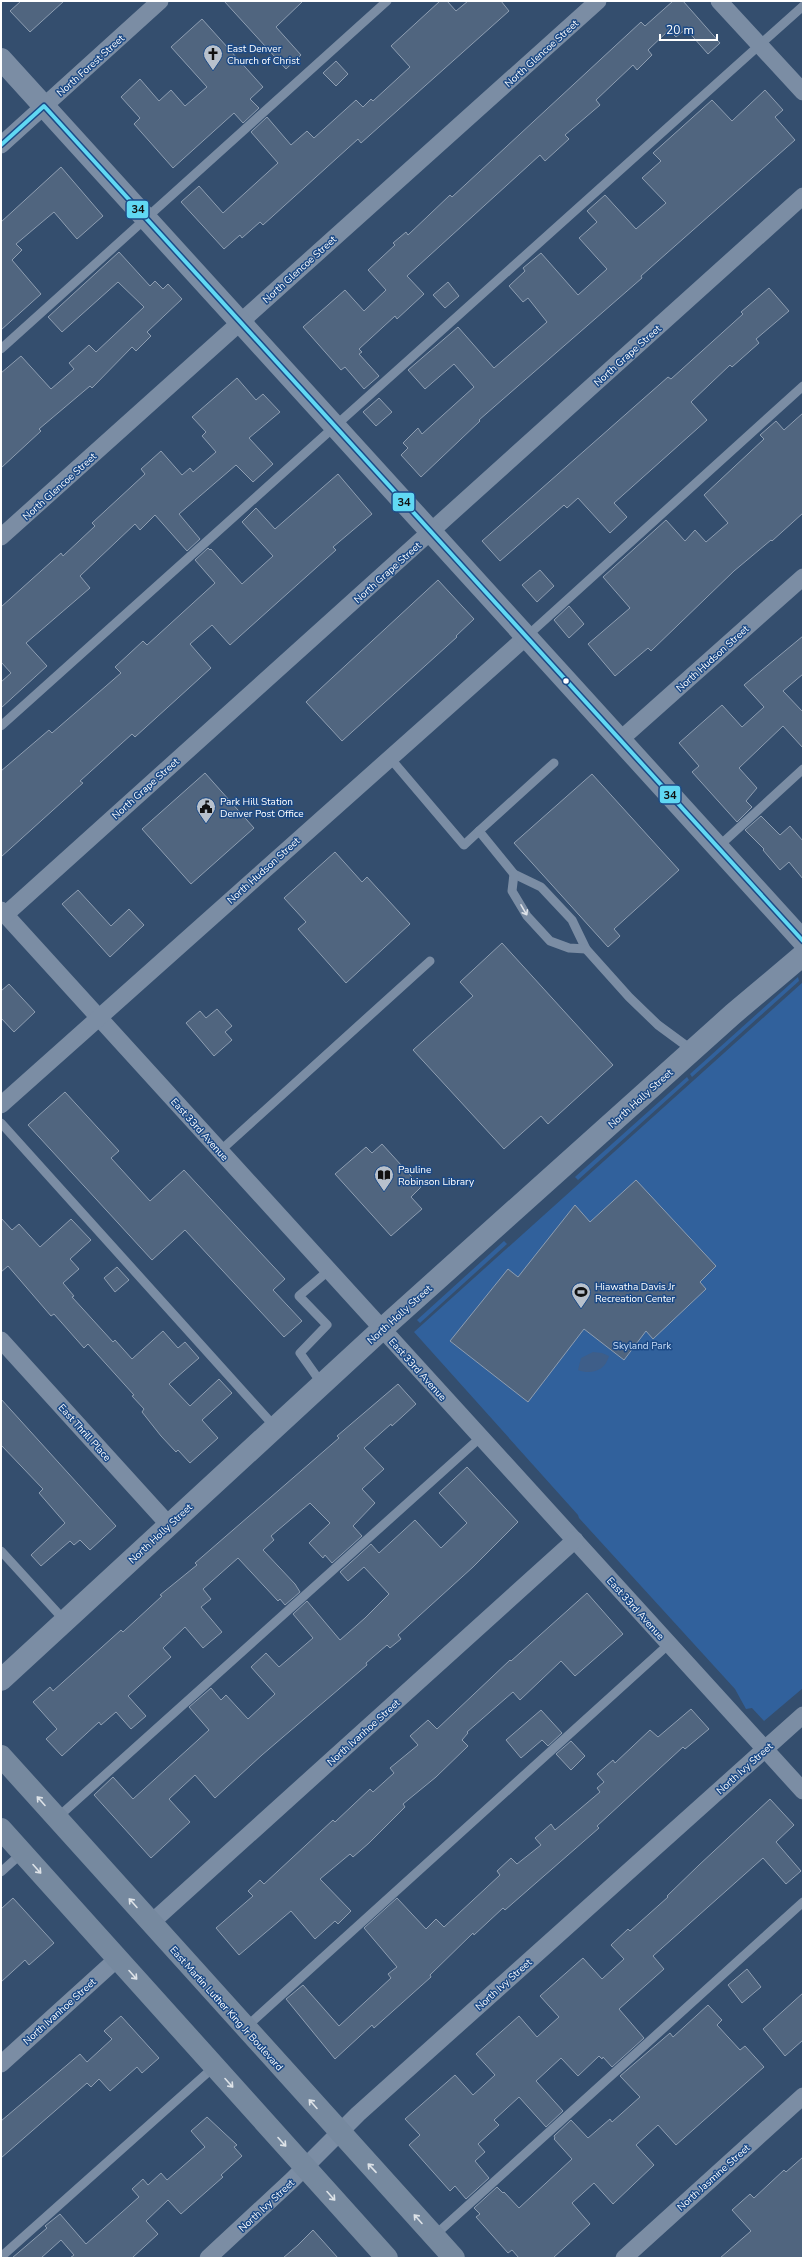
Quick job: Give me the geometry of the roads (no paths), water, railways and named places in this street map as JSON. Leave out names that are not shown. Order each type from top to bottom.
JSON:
[{"type":"main road","name":"East Martin Luther King Jr Boulevard","points":[[1,1756],[454,2258]]},
{"type":"main road","points":[[1,1830],[387,2258]]},
{"type":"street","name":"North Forest Street","points":[[1,145],[160,1]]},
{"type":"street","name":"North Glencoe Street","points":[[1,538],[598,1]]},
{"type":"street","points":[[719,1],[803,92]]},
{"type":"street","points":[[1,59],[803,941]]},
{"type":"street","name":"North Grape Street","points":[[3,913],[431,532],[803,196]]},
{"type":"street","name":"North Hudson Street","points":[[621,740],[803,577]]},
{"type":"street","name":"North Hudson Street","points":[[1,1105],[526,637]]},
{"type":"street","name":"East 33rd Avenue","points":[[3,913],[803,1792]]},
{"type":"street","name":"North Holly Street","points":[[1,1680],[382,1329],[692,1050],[803,955]]},
{"type":"street","name":"East Thrill Place","points":[[1,1340],[169,1525]]},
{"type":"street","name":"North Ivanhoe Street","points":[[151,1923],[575,1540]]},
{"type":"street","name":"North Ivy Street","points":[[208,2258],[305,2168],[340,2132],[803,1715]]},
{"type":"street","name":"North Ivanhoe Street","points":[[1,2064],[118,1958]]},
{"type":"street","name":"North Jasmine Street","points":[[624,2258],[803,2096]]},
{"type":"lane","points":[[1,348],[387,1]]},
{"type":"lane","points":[[1,726],[336,427],[803,6]]},
{"type":"lane","points":[[526,637],[803,386]]},
{"type":"lane","points":[[390,758],[464,845],[554,763]]},
{"type":"lane","points":[[718,846],[803,768]]},
{"type":"lane","points":[[479,831],[514,874],[541,887],[572,920],[586,949],[629,997],[658,1025],[692,1050]]},
{"type":"lane","points":[[514,874],[512,891],[527,916],[550,941],[569,948],[586,949]]},
{"type":"lane","points":[[220,1151],[430,961]]},
{"type":"lane","points":[[1,1123],[275,1427]]},
{"type":"lane","points":[[322,1384],[300,1353],[327,1325],[299,1296],[329,1270]]},
{"type":"lane","points":[[57,1818],[481,1437]]},
{"type":"lane","points":[[1,1551],[65,1621]]},
{"type":"lane","points":[[245,2028],[669,1644]]},
{"type":"lane","points":[[1,1872],[22,1853]]},
{"type":"lane","points":[[434,2236],[803,1902]]},
{"type":"lane","points":[[1,2256],[214,2066]]},
{"type":"place","name":"East Denver Church of Christ","points":[[213,71]]},
{"type":"place","name":"Park Hill Station Denver Post Office","points":[[206,824]]},
{"type":"place","name":"Pauline Robinson Library","points":[[384,1192]]},
{"type":"place","name":"Hiawatha Davis Jr Recreation Center","points":[[581,1309]]},
{"type":"park label","name":"Skyland Park","points":[[642,1345]]}]
